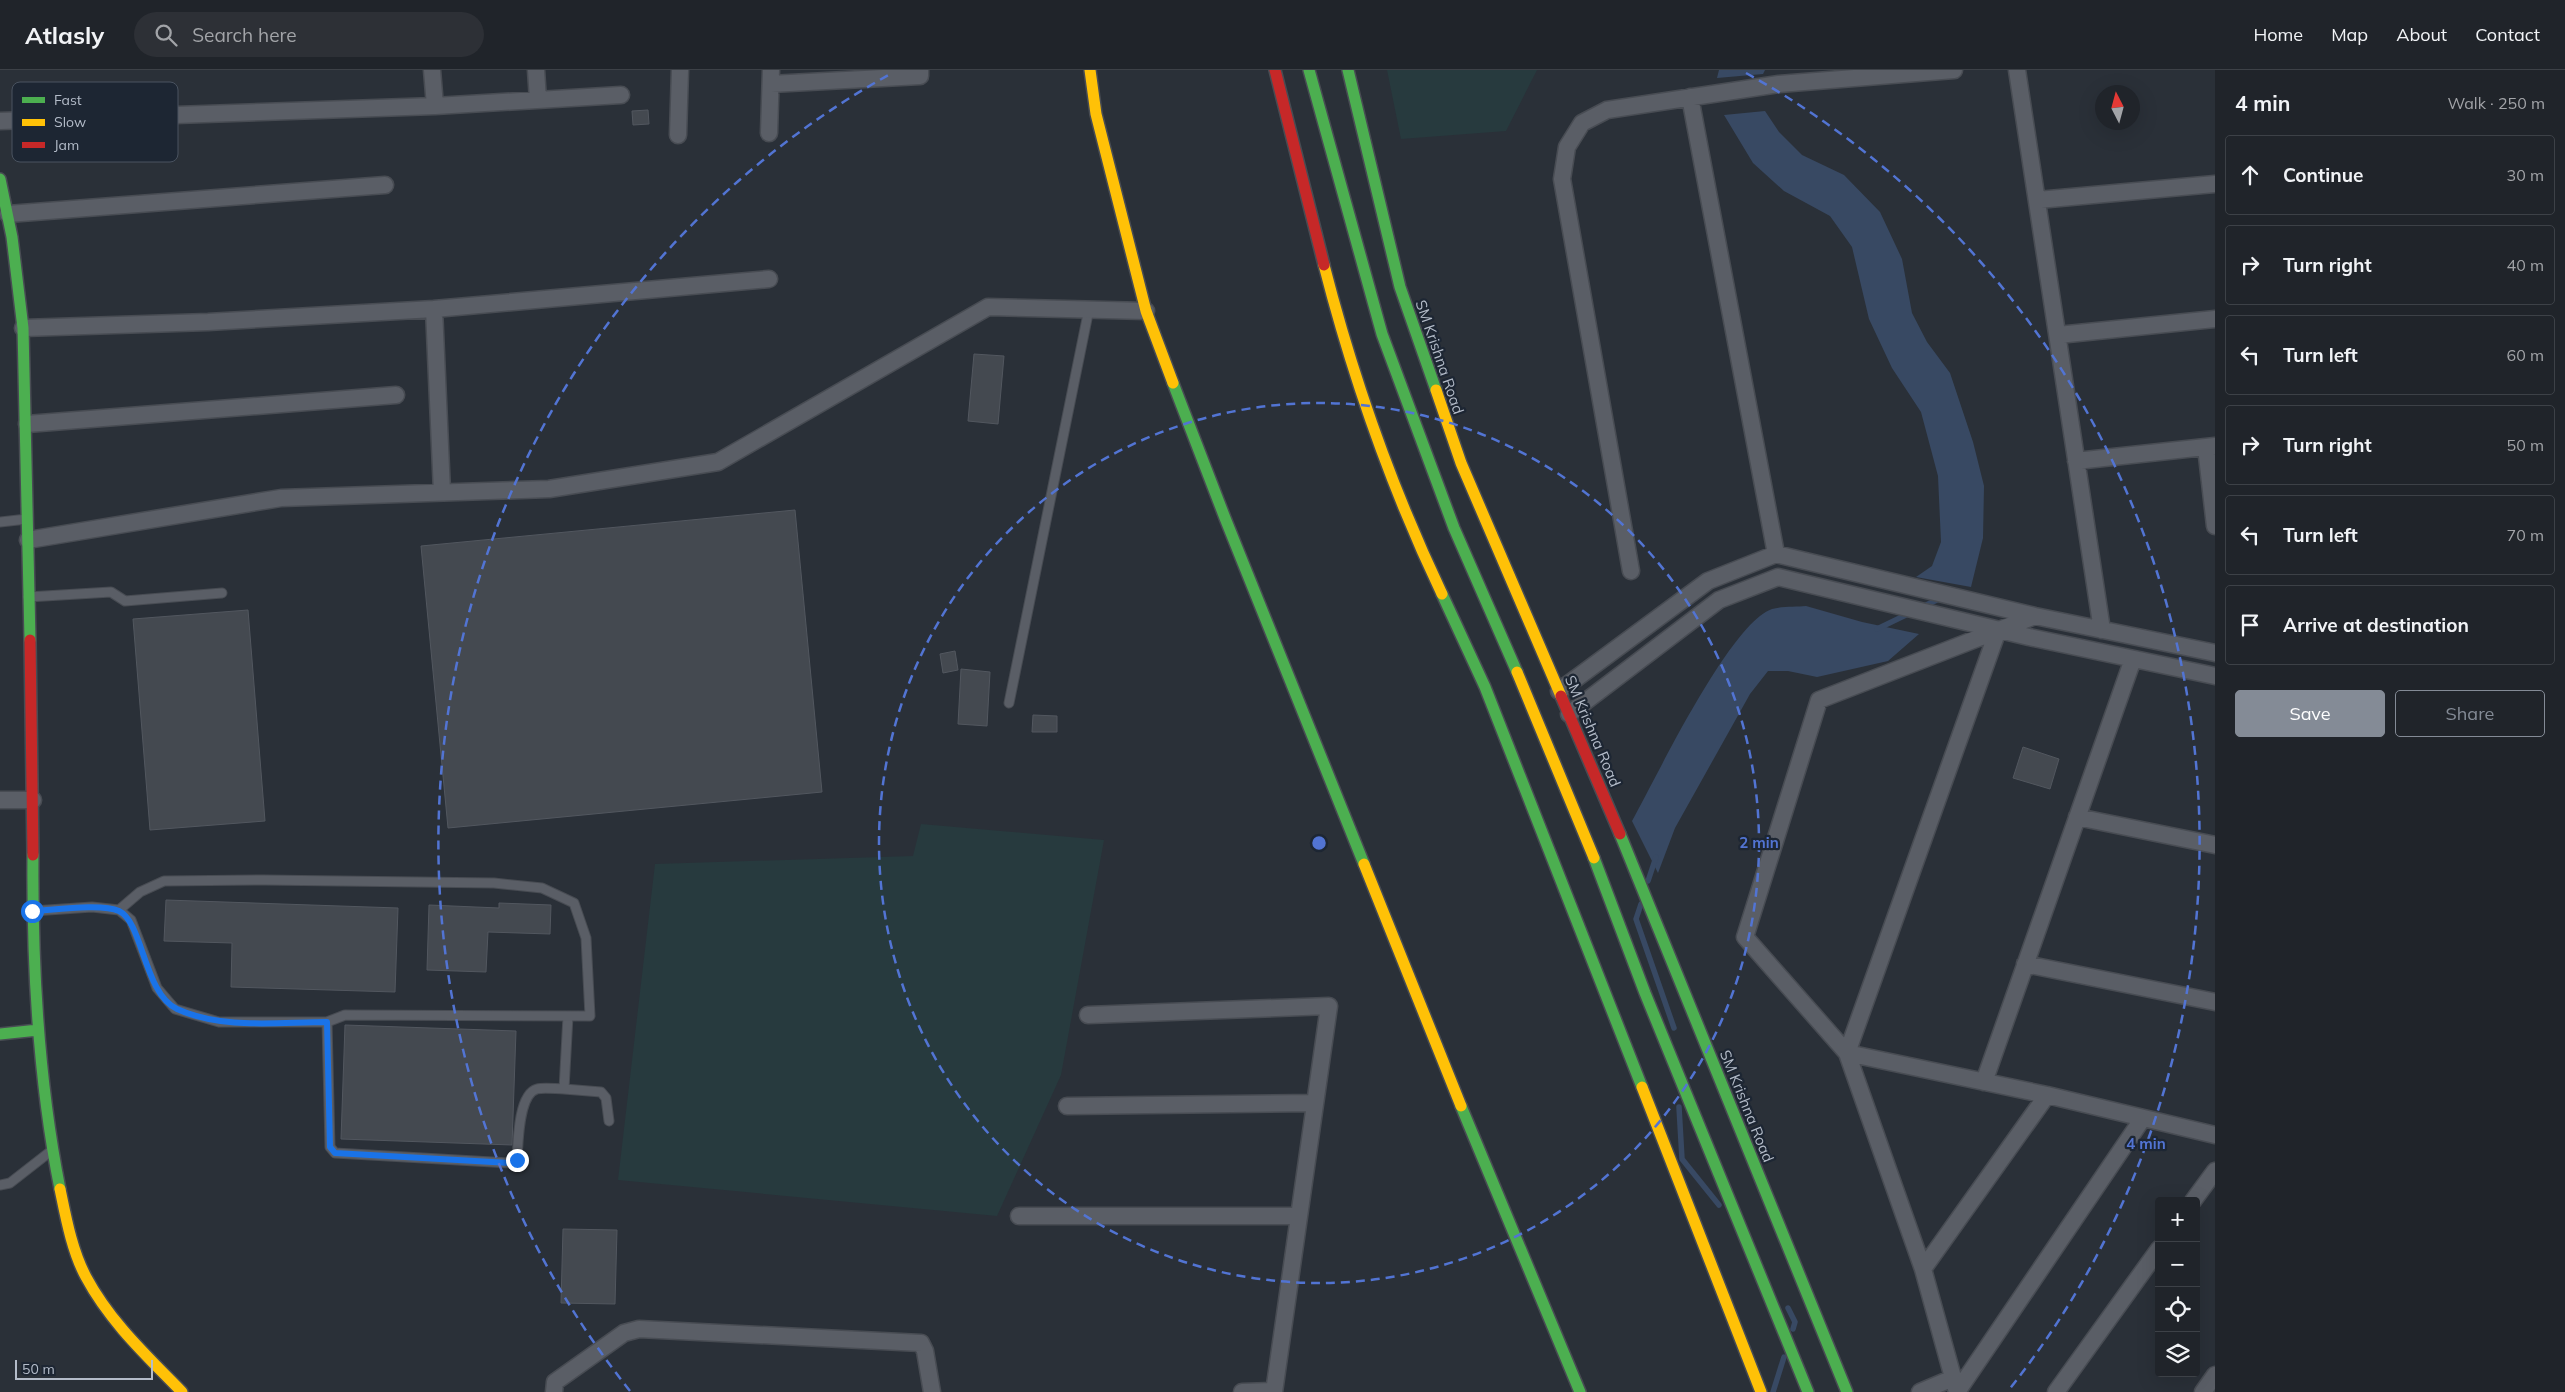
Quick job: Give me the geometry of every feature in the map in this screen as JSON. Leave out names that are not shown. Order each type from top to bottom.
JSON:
[{"type":"main road","points":[[1090,70],[1096,114],[1146,311],[1229,527],[1500,1203],[1580,1392]]},
{"type":"main road","points":[[1275,70],[1340,328],[1411,529],[1485,686],[1554,858],[1761,1392]]},
{"type":"main road","name":"SM Krishna Road","points":[[1349,71],[1404,297],[1461,463],[1640,883],[1847,1392]]},
{"type":"main road","points":[[1310,74],[1382,334],[1454,528],[1522,683],[1588,841],[1645,993],[1808,1392]]},
{"type":"main road","points":[[0,179],[8,214],[6,232],[15,255],[23,328],[27,424],[28,597],[33,800],[32,943],[38,1030],[52,1150],[67,1224],[85,1276],[104,1307],[124,1332],[182,1392]]},
{"type":"main road","points":[[0,256],[15,255]]},
{"type":"main road","points":[[0,1034],[38,1030]]},
{"type":"street","points":[[432,70],[435,106]]},
{"type":"street","points":[[536,70],[538,100]]},
{"type":"street","points":[[678,135],[680,70]]},
{"type":"street","points":[[769,133],[771,77],[920,76],[920,70]]},
{"type":"street","points":[[1631,571],[1562,179],[1567,147],[1582,123],[1607,110],[1779,84],[1954,70]]},
{"type":"street","points":[[2017,70],[2102,630]]},
{"type":"street","points":[[178,115],[435,106],[621,95]]},
{"type":"street","points":[[1690,97],[1776,554]]},
{"type":"street","points":[[2038,200],[2215,184]]},
{"type":"street","points":[[8,214],[385,185]]},
{"type":"street","points":[[23,328],[208,322],[434,309],[769,280]]},
{"type":"street","points":[[28,540],[281,498],[549,489],[718,462],[988,307],[1146,311]]},
{"type":"street","points":[[434,309],[442,492]]},
{"type":"street","points":[[2058,335],[2215,319]]},
{"type":"street","points":[[27,424],[396,395]]},
{"type":"street","points":[[2076,461],[2210,447],[2215,526]]},
{"type":"street","points":[[1559,691],[1708,581],[1776,554],[2034,616],[2215,653]]},
{"type":"street","points":[[1569,714],[1719,600],[1778,577],[1998,630],[2215,676]]},
{"type":"street","points":[[1956,1387],[1923,1269],[1847,1053],[1744,937],[1819,700],[2034,616]]},
{"type":"street","points":[[1847,1053],[1998,630]]},
{"type":"street","points":[[1984,1082],[2133,658]]},
{"type":"street","points":[[0,800],[33,800]]},
{"type":"street","points":[[2077,817],[2215,845]]},
{"type":"street","points":[[2025,964],[2215,1002]]},
{"type":"street","points":[[1088,1015],[1329,1006],[1273,1391],[1242,1392]]},
{"type":"street","points":[[1847,1053],[2047,1095],[2215,1135]]},
{"type":"street","points":[[1923,1269],[2047,1095]]},
{"type":"street","points":[[1067,1106],[1315,1103]]},
{"type":"street","points":[[1920,1392],[1956,1387],[2143,1118]]},
{"type":"street","points":[[2196,1197],[2215,1170]]},
{"type":"street","points":[[1019,1216],[1299,1216]]},
{"type":"street","points":[[2056,1392],[2155,1255]]},
{"type":"street","points":[[554,1392],[555,1382],[624,1333],[640,1329],[921,1343],[925,1351],[932,1392]]},
{"type":"street","points":[[2203,1392],[2215,1375]]},
{"type":"lane","points":[[1009,703],[1089,309]]},
{"type":"lane","points":[[0,522],[28,518]]},
{"type":"lane","points":[[28,597],[111,592],[125,601],[222,593]]},
{"type":"lane","points":[[32,911],[92,907],[119,910],[131,920],[157,988],[175,1009],[219,1022],[327,1022],[345,1015],[590,1016],[586,938],[574,903],[542,888],[474,883],[264,880],[164,881],[140,892],[119,910]]},
{"type":"lane","points":[[564,1089],[568,1016]]},
{"type":"lane","points":[[327,1022],[330,1147],[335,1153],[511,1163],[517,1160],[522,1112],[527,1096],[536,1089],[601,1092],[606,1098],[609,1121]]},
{"type":"lane","points":[[0,1185],[10,1183],[52,1150]]},
{"type":"green space","points":[[1387,70],[1537,70],[1506,131],[1401,139]]},
{"type":"green space","points":[[921,824],[1104,840],[1061,1075],[997,1216],[618,1180],[655,864],[913,856]]},
{"type":"water","points":[[1719,70],[1765,70],[1763,74],[1717,78]]},
{"type":"water","points":[[1765,111],[1779,132],[1802,155],[1844,175],[1880,212],[1902,259],[1912,313],[1927,342],[1950,373],[1973,442],[1984,486],[1983,538],[1971,587],[1916,577],[1932,566],[1941,542],[1938,476],[1921,412],[1892,368],[1869,319],[1852,247],[1830,216],[1784,191],[1753,163],[1724,115]]},
{"type":"water","points":[[1806,606],[1862,622],[1919,634],[1888,661],[1817,677],[1788,671],[1768,671],[1750,694],[1675,828],[1658,873],[1632,821],[1695,704],[1736,642],[1755,620],[1772,609]]},
{"type":"building","points":[[648,110],[649,124],[633,125],[632,111]]},
{"type":"building","points":[[974,354],[1004,356],[998,424],[968,421]]},
{"type":"building","points":[[795,510],[822,792],[448,828],[421,546]]},
{"type":"building","points":[[248,610],[265,821],[150,830],[133,619]]},
{"type":"building","points":[[955,651],[958,670],[943,673],[940,654]]},
{"type":"building","points":[[961,669],[990,672],[987,726],[958,724]]},
{"type":"building","points":[[1033,715],[1057,716],[1057,732],[1032,732]]},
{"type":"building","points":[[2023,747],[2059,759],[2050,789],[2013,778]]},
{"type":"building","points":[[166,900],[398,908],[395,992],[231,987],[232,943],[164,941]]},
{"type":"building","points":[[499,903],[551,905],[550,934],[488,932],[486,972],[427,970],[429,905],[499,908]]},
{"type":"building","points":[[345,1025],[516,1031],[512,1145],[341,1139]]},
{"type":"building","points":[[563,1229],[617,1230],[615,1304],[561,1303]]},
{"type":"waterway","points":[[1922,607],[1941,598]]},
{"type":"waterway","points":[[1877,629],[1910,613]]},
{"type":"waterway","points":[[1648,881],[1656,857]]},
{"type":"waterway","points":[[1641,904],[1636,919],[1674,1028]]},
{"type":"waterway","points":[[1679,1107],[1682,1159],[1719,1205]]},
{"type":"waterway","points":[[1788,1308],[1795,1322],[1793,1329]]},
{"type":"waterway","points":[[1773,1392],[1784,1357]]},
{"type":"traffic: fast","points":[[1309,70],[1382,334],[1454,528],[1517,672]]},
{"type":"traffic: fast","points":[[1348,70],[1400,287],[1436,390]]},
{"type":"traffic: fast","points":[[0,179],[12,237],[23,328],[30,640]]},
{"type":"traffic: fast","points":[[1173,383],[1364,864]]},
{"type":"traffic: fast","points":[[1442,594],[1485,687],[1642,1087]]},
{"type":"traffic: fast","points":[[1620,834],[1847,1392]]},
{"type":"traffic: fast","points":[[33,855],[35,981],[38,1023],[46,1106],[60,1189]]},
{"type":"traffic: fast","points":[[1594,858],[1645,993],[1808,1392]]},
{"type":"traffic: fast","points":[[0,1034],[38,1030]]},
{"type":"traffic: fast","points":[[1461,1106],[1580,1392]]},
{"type":"traffic: slow","points":[[1090,70],[1096,114],[1146,311],[1173,383]]},
{"type":"traffic: slow","points":[[1324,265],[1361,391],[1390,474],[1442,594]]},
{"type":"traffic: slow","points":[[1436,390],[1461,463],[1561,696]]},
{"type":"traffic: slow","points":[[1517,672],[1594,858]]},
{"type":"traffic: slow","points":[[1364,864],[1461,1106]]},
{"type":"traffic: slow","points":[[1642,1087],[1761,1392]]},
{"type":"traffic: slow","points":[[60,1189],[70,1234],[86,1277],[118,1324],[182,1392]]},
{"type":"traffic: jam","points":[[1275,70],[1324,265]]},
{"type":"traffic: jam","points":[[30,640],[33,855]]},
{"type":"traffic: jam","points":[[1561,696],[1620,834]]},
{"type":"route","points":[[32,911],[92,907],[119,910],[131,920],[157,988],[175,1009],[219,1022],[327,1022],[330,1147],[335,1153],[511,1163],[517,1160]]}]
